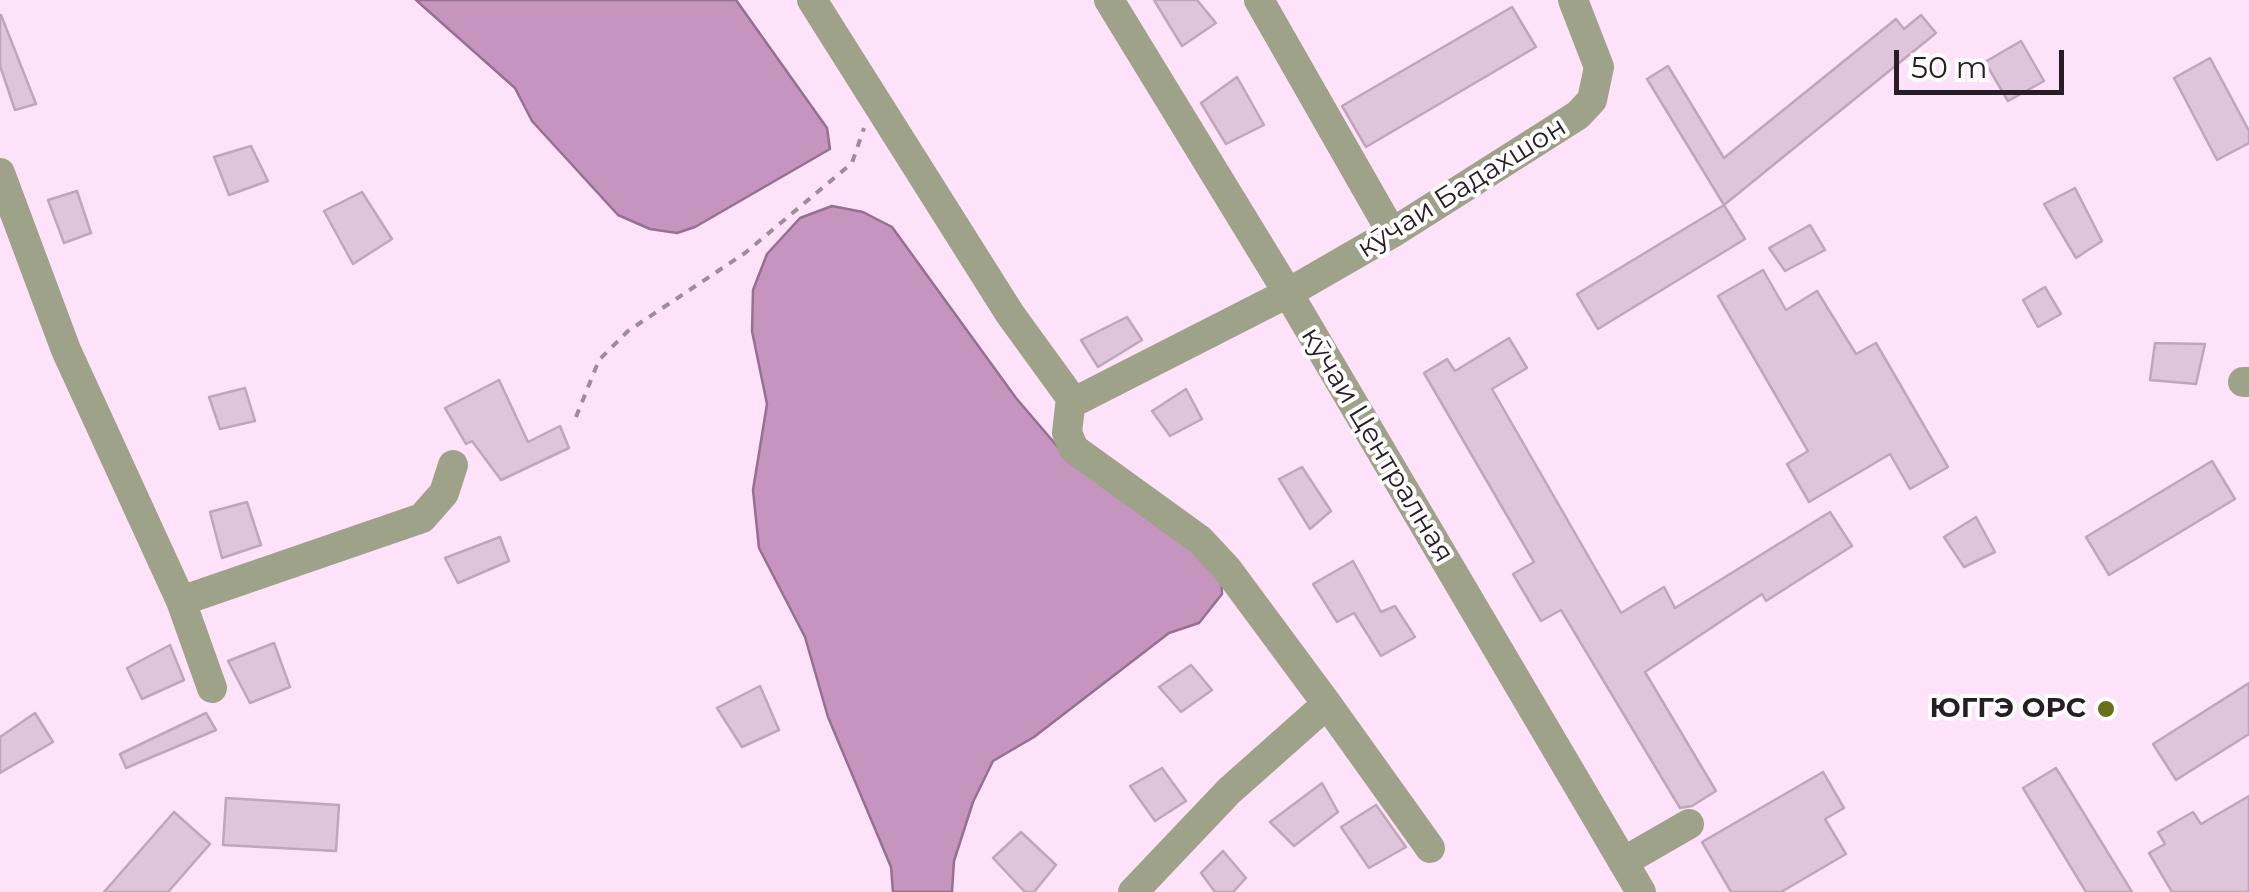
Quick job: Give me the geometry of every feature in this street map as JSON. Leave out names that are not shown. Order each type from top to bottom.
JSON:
[{"type":"street","points":[[812,0],[1010,314],[1071,398],[1066,422],[1074,448],[1200,540],[1228,569],[1430,848]]},
{"type":"street","name":"кӯчаи Централная","points":[[1108,0],[1288,293],[1641,892]]},
{"type":"street","points":[[1259,0],[1392,233]]},
{"type":"street","name":"кӯчаи Бадахшон","points":[[1071,398],[1083,398],[1138,372],[1288,293],[1522,154],[1578,115],[1592,100],[1599,67],[1573,0]]},
{"type":"street","points":[[0,173],[12,238],[181,601],[212,688]]},
{"type":"street","points":[[181,601],[422,518],[444,493],[452,465]]},
{"type":"street","points":[[1132,892],[1229,791],[1327,704]]},
{"type":"street","points":[[1623,862],[1689,824]]},
{"type":"path","points":[[576,417],[599,360],[628,331],[745,252],[852,163],[866,122],[868,89]]},
{"type":"shaded area","points":[[416,0],[736,0],[827,128],[830,149],[695,227],[677,233],[650,229],[618,215],[532,121],[515,88]]},
{"type":"shaded area","points":[[832,206],[863,212],[892,227],[1016,398],[1069,460],[1221,566],[1222,594],[1199,623],[1169,633],[1034,737],[993,761],[973,802],[954,861],[952,892],[893,892],[891,867],[828,717],[805,637],[759,548],[753,490],[767,404],[752,331],[753,290],[767,254],[800,218]]},
{"type":"building","points":[[1154,0],[1197,0],[1216,23],[1182,46]]},
{"type":"building","points":[[1512,7],[1536,47],[1366,147],[1342,106]]},
{"type":"building","points":[[0,15],[36,104],[15,110],[0,66]]},
{"type":"building","points":[[1921,15],[1936,33],[1724,205],[1647,79],[1668,66],[1724,158],[1896,19],[1904,29]]},
{"type":"building","points":[[2021,41],[2044,81],[2008,101],[1985,62]]},
{"type":"building","points":[[2210,58],[2249,131],[2249,143],[2217,160],[2174,78]]},
{"type":"building","points":[[1237,77],[1264,125],[1226,144],[1201,103]]},
{"type":"building","points":[[251,146],[268,181],[229,195],[214,157]]},
{"type":"building","points":[[2075,188],[2102,241],[2076,258],[2044,204]]},
{"type":"building","points":[[77,191],[91,233],[64,243],[48,200]]},
{"type":"building","points":[[362,192],[392,239],[353,264],[324,211]]},
{"type":"building","points":[[1724,205],[1745,239],[1598,329],[1577,294]]},
{"type":"building","points":[[1810,225],[1825,250],[1785,271],[1769,248]]},
{"type":"building","points":[[1763,270],[1786,310],[1817,291],[1856,354],[1876,343],[1948,467],[1910,489],[1890,454],[1809,502],[1787,464],[1808,451],[1718,296]]},
{"type":"building","points":[[2045,287],[2061,314],[2038,327],[2023,300]]},
{"type":"building","points":[[1127,317],[1142,340],[1098,367],[1081,340]]},
{"type":"building","points":[[1509,338],[1527,368],[1492,389],[1621,613],[1664,587],[1675,608],[1830,512],[1852,546],[1766,601],[1762,594],[1645,672],[1716,791],[1692,806],[1680,808],[1561,610],[1541,621],[1513,574],[1534,562],[1424,373],[1447,359],[1455,371]]},
{"type":"building","points":[[2155,343],[2205,344],[2196,384],[2150,380]]},
{"type":"building","points":[[499,380],[528,442],[560,426],[569,448],[501,480],[472,441],[466,444],[445,408]]},
{"type":"building","points":[[245,388],[255,421],[220,429],[209,397]]},
{"type":"building","points":[[1186,389],[1202,419],[1170,436],[1152,411]]},
{"type":"building","points":[[2212,461],[2235,499],[2109,575],[2086,537]]},
{"type":"building","points":[[1302,467],[1331,511],[1310,529],[1279,479]]},
{"type":"building","points":[[247,502],[261,545],[222,558],[210,512]]},
{"type":"building","points":[[1976,517],[1995,552],[1964,567],[1944,537]]},
{"type":"building","points":[[500,537],[509,561],[458,583],[445,558]]},
{"type":"building","points":[[1353,561],[1381,612],[1395,606],[1415,637],[1381,656],[1354,613],[1337,622],[1313,584]]},
{"type":"building","points":[[274,643],[290,687],[250,703],[228,661]]},
{"type":"building","points":[[170,645],[184,680],[142,699],[127,668]]},
{"type":"building","points":[[1191,665],[1212,690],[1181,712],[1159,687]]},
{"type":"building","points":[[2249,683],[2249,734],[2176,780],[2153,744]]},
{"type":"building","points":[[760,686],[779,730],[742,747],[717,708]]},
{"type":"building","points":[[35,713],[53,742],[0,773],[0,737]]},
{"type":"building","points":[[206,713],[216,730],[126,768],[120,754]]},
{"type":"building","points":[[1162,768],[1186,801],[1155,821],[1130,786]]},
{"type":"building","points":[[2056,768],[2132,892],[2086,892],[2023,788]]},
{"type":"building","points":[[1823,772],[1844,808],[1825,819],[1846,854],[1781,892],[1731,892],[1702,842]]},
{"type":"building","points":[[1322,783],[1338,812],[1294,846],[1270,822]]},
{"type":"building","points":[[2249,796],[2249,892],[2172,892],[2149,853],[2165,844],[2158,832],[2193,812],[2201,824]]},
{"type":"building","points":[[226,798],[339,805],[336,851],[223,845]]},
{"type":"building","points":[[1376,805],[1406,847],[1369,868],[1341,827]]},
{"type":"building","points":[[174,812],[210,844],[168,892],[104,892]]},
{"type":"building","points":[[1021,832],[1056,865],[1034,892],[1025,892],[993,858]]},
{"type":"building","points":[[1223,851],[1246,878],[1233,892],[1215,892],[1201,873]]},
{"type":"place","name":"ЮГГЭ ОРС","points":[[2106,709]]}]
